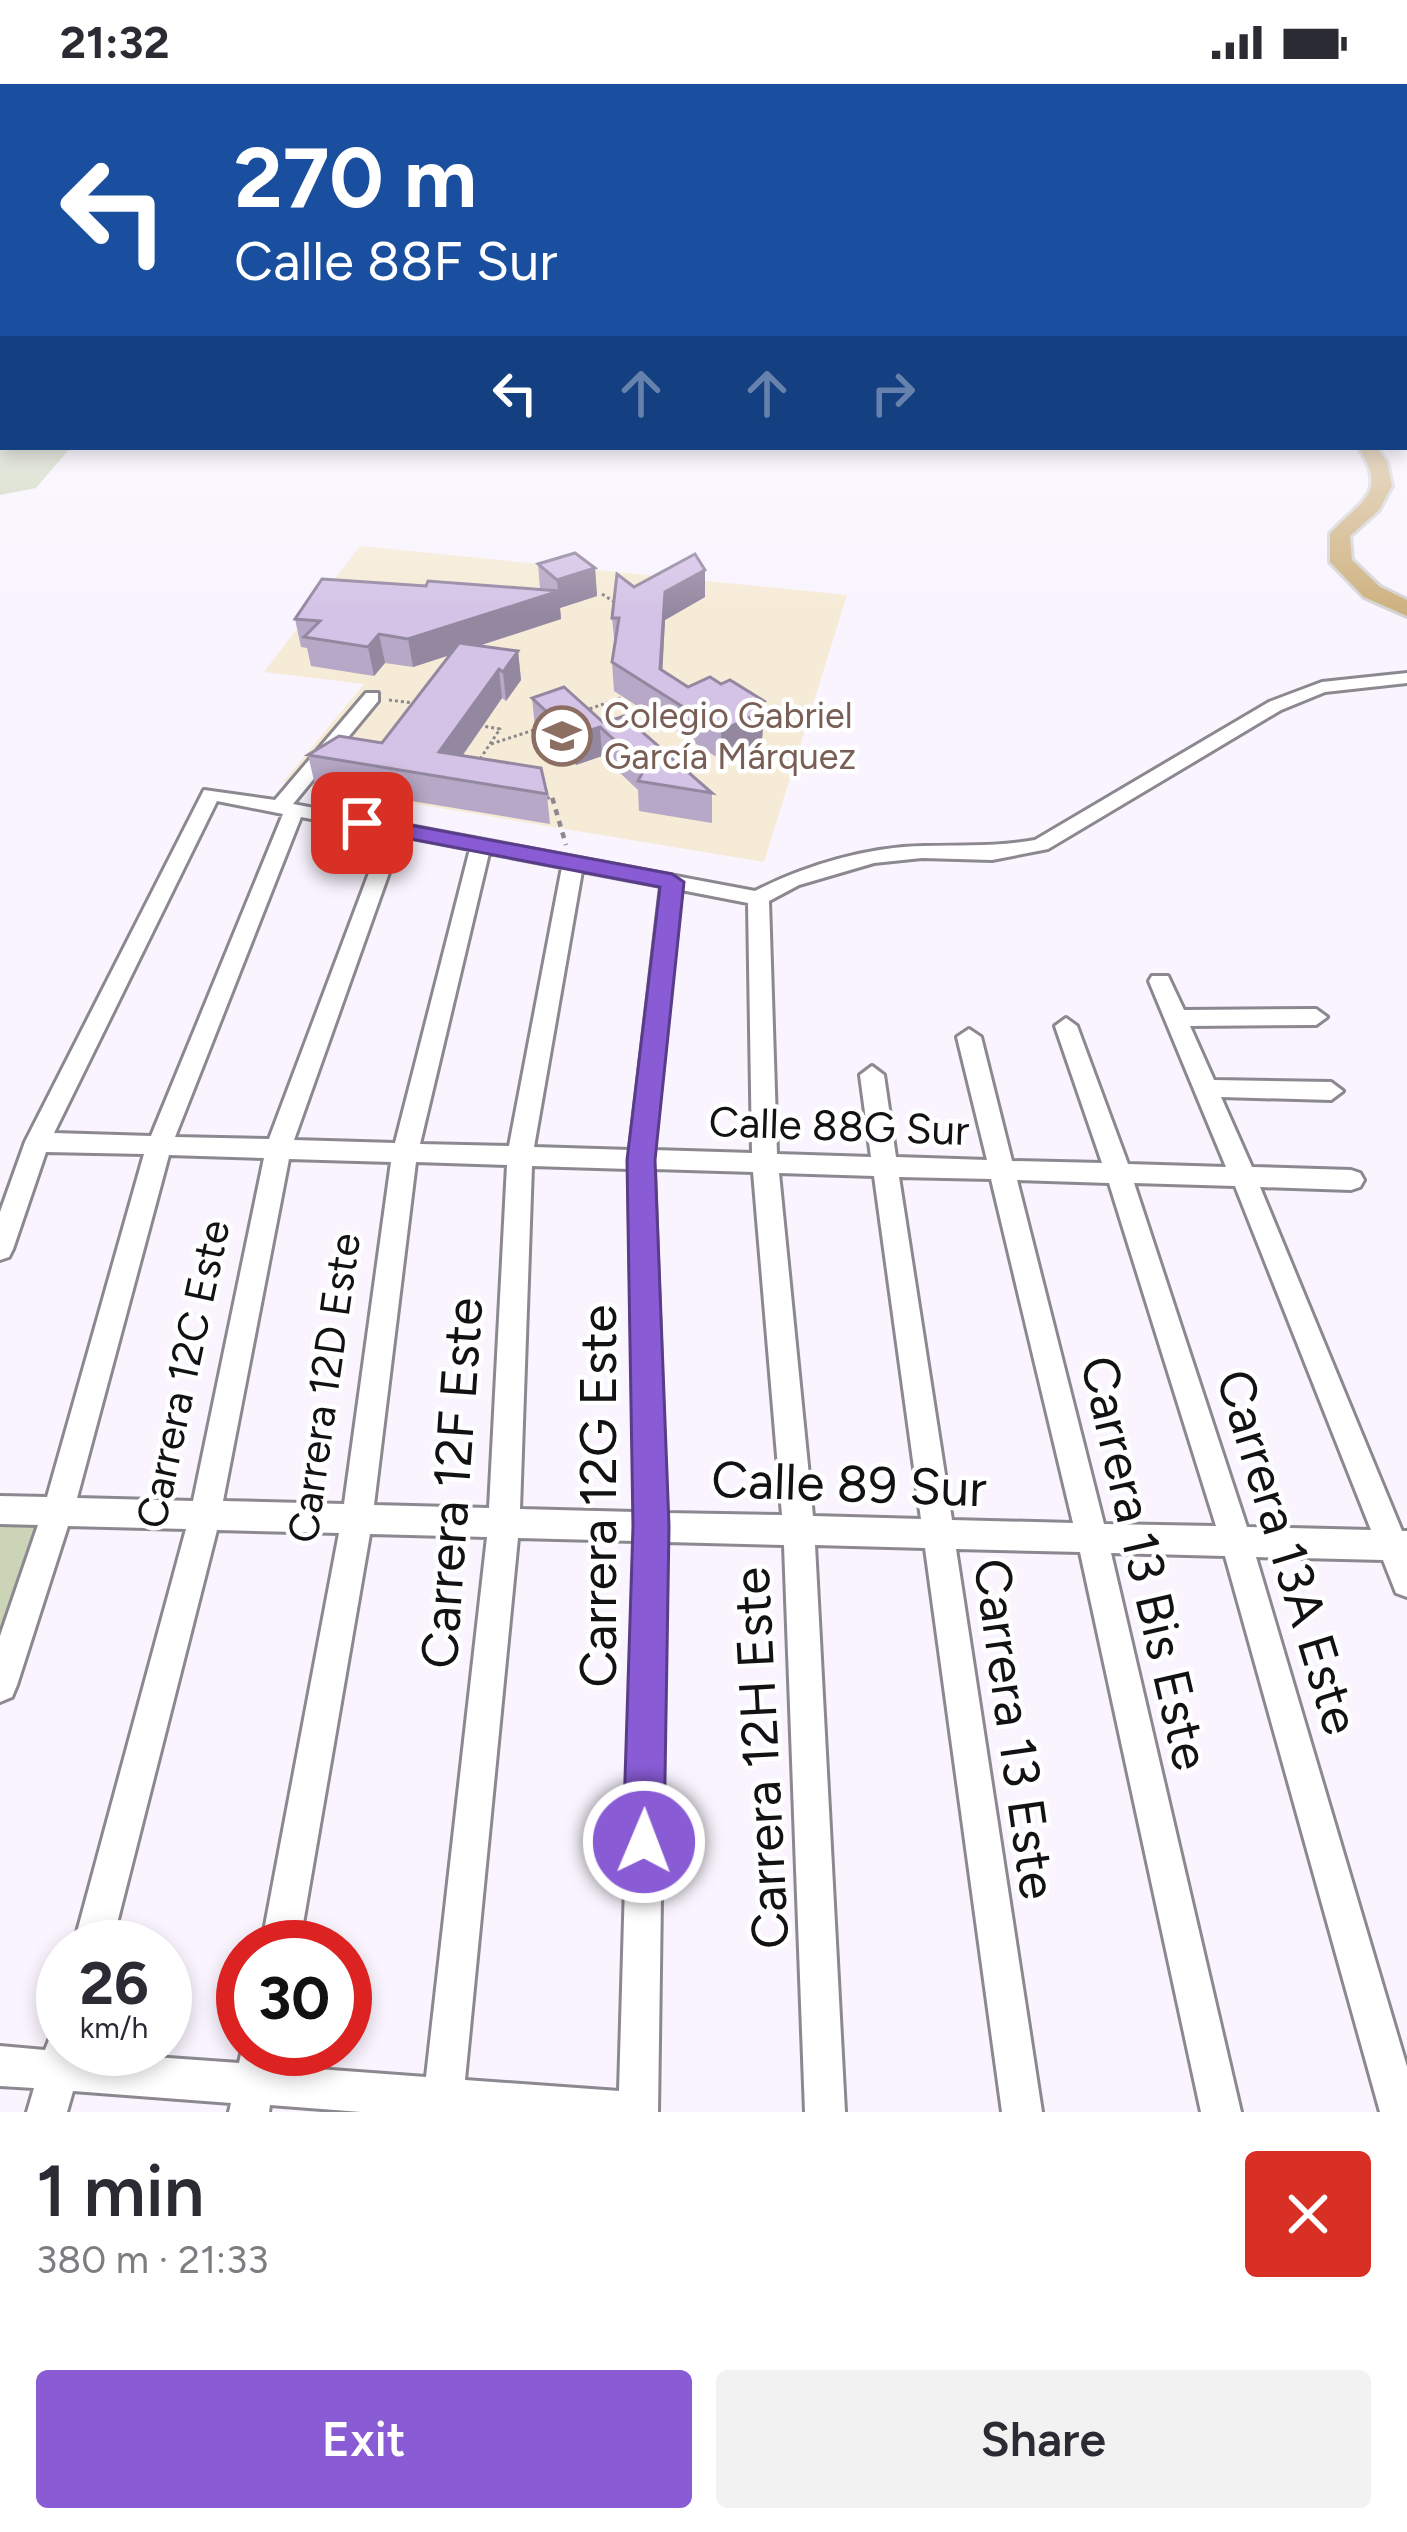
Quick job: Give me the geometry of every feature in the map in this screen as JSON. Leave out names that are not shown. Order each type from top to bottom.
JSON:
[{"type":"main road","points":[[1369,450],[1384,488],[1380,498],[1340,534],[1341,562],[1372,592],[1407,609]]},
{"type":"street","points":[[0,1250],[37,1142],[211,794],[571,858],[758,898],[792,880],[874,857],[1006,853],[1041,845],[1306,692],[1407,678]]},
{"type":"street","points":[[0,1685],[58,1511],[160,1146],[287,809],[372,698]]},
{"type":"street","name":"Carrera 12C Este","points":[[99,1920],[205,1515],[278,1149],[395,829]]},
{"type":"street","name":"Carrera 12D Este","points":[[285,1920],[357,1519],[405,1153],[481,845]]},
{"type":"street","name":"Carrera 12F Este","points":[[443,2105],[504,1522],[520,1156],[571,858]]},
{"type":"street","name":"Carrera 12G Este","points":[[638,2112],[651,1526],[641,1160],[672,882]]},
{"type":"street","name":"Carrera 12H Este","points":[[758,898],[766,1163],[800,1530],[825,2112]]},
{"type":"street","points":[[1160,981],[1400,1546],[1407,1582]]},
{"type":"street","points":[[1175,1018],[1316,1017]]},
{"type":"street","name":"Carrera 13A Este","points":[[1066,1026],[1120,1173],[1239,1541],[1400,2112]]},
{"type":"street","name":"Carrera 13 Bis Este","points":[[969,1037],[1091,1538],[1221,2112]]},
{"type":"street","name":"Carrera 13 Este","points":[[872,1075],[1022,2112]]},
{"type":"street","points":[[1204,1088],[1330,1091]]},
{"type":"street","name":"Calle 88G Sur","points":[[37,1142],[1351,1180]]},
{"type":"street","name":"Calle 89 Sur","points":[[0,1510],[1400,1546]]},
{"type":"street","points":[[0,2066],[36,2063]]},
{"type":"street","points":[[192,2075],[443,2105],[638,2112]]},
{"type":"street","points":[[47,2112],[57,2076]]},
{"type":"path","points":[[602,594],[617,604]]},
{"type":"path","points":[[568,717],[623,697]]},
{"type":"path","points":[[372,698],[417,704]]},
{"type":"path","points":[[477,764],[500,729],[482,726]]},
{"type":"path","points":[[490,744],[537,729]]},
{"type":"path","points":[[530,794],[552,797],[571,858]]},
{"type":"shaded area","name":"Colegio Gabriel García Márquez","points":[[360,546],[847,595],[764,862],[283,782],[364,684],[264,672]]},
{"type":"green space","points":[[0,450],[68,450],[36,488],[0,495]]},
{"type":"green space","points":[[0,1522],[37,1523],[0,1630]]},
{"type":"building","points":[[575,553],[595,568],[557,580],[538,564]]},
{"type":"building","points":[[695,554],[705,570],[665,592],[660,669],[688,687],[710,677],[721,684],[730,680],[764,701],[754,706],[763,711],[721,731],[612,662],[619,618],[612,618],[617,574],[634,587]]},
{"type":"building","points":[[322,579],[559,591],[408,639],[379,634],[368,647],[304,637],[320,621],[295,619]]},
{"type":"building","points":[[459,643],[518,651],[503,672],[499,669],[439,752],[541,768],[547,794],[308,755],[339,736],[382,743]]},
{"type":"building","points":[[564,687],[604,723],[624,716],[712,793],[638,781],[645,768],[600,727],[573,736],[532,698]]},
{"type":"place","name":"Colegio Gabriel García Márquez","points":[[562,736]]},
{"type":"route","points":[[362,823],[672,882],[641,1160],[651,1526],[644,1842]]}]
